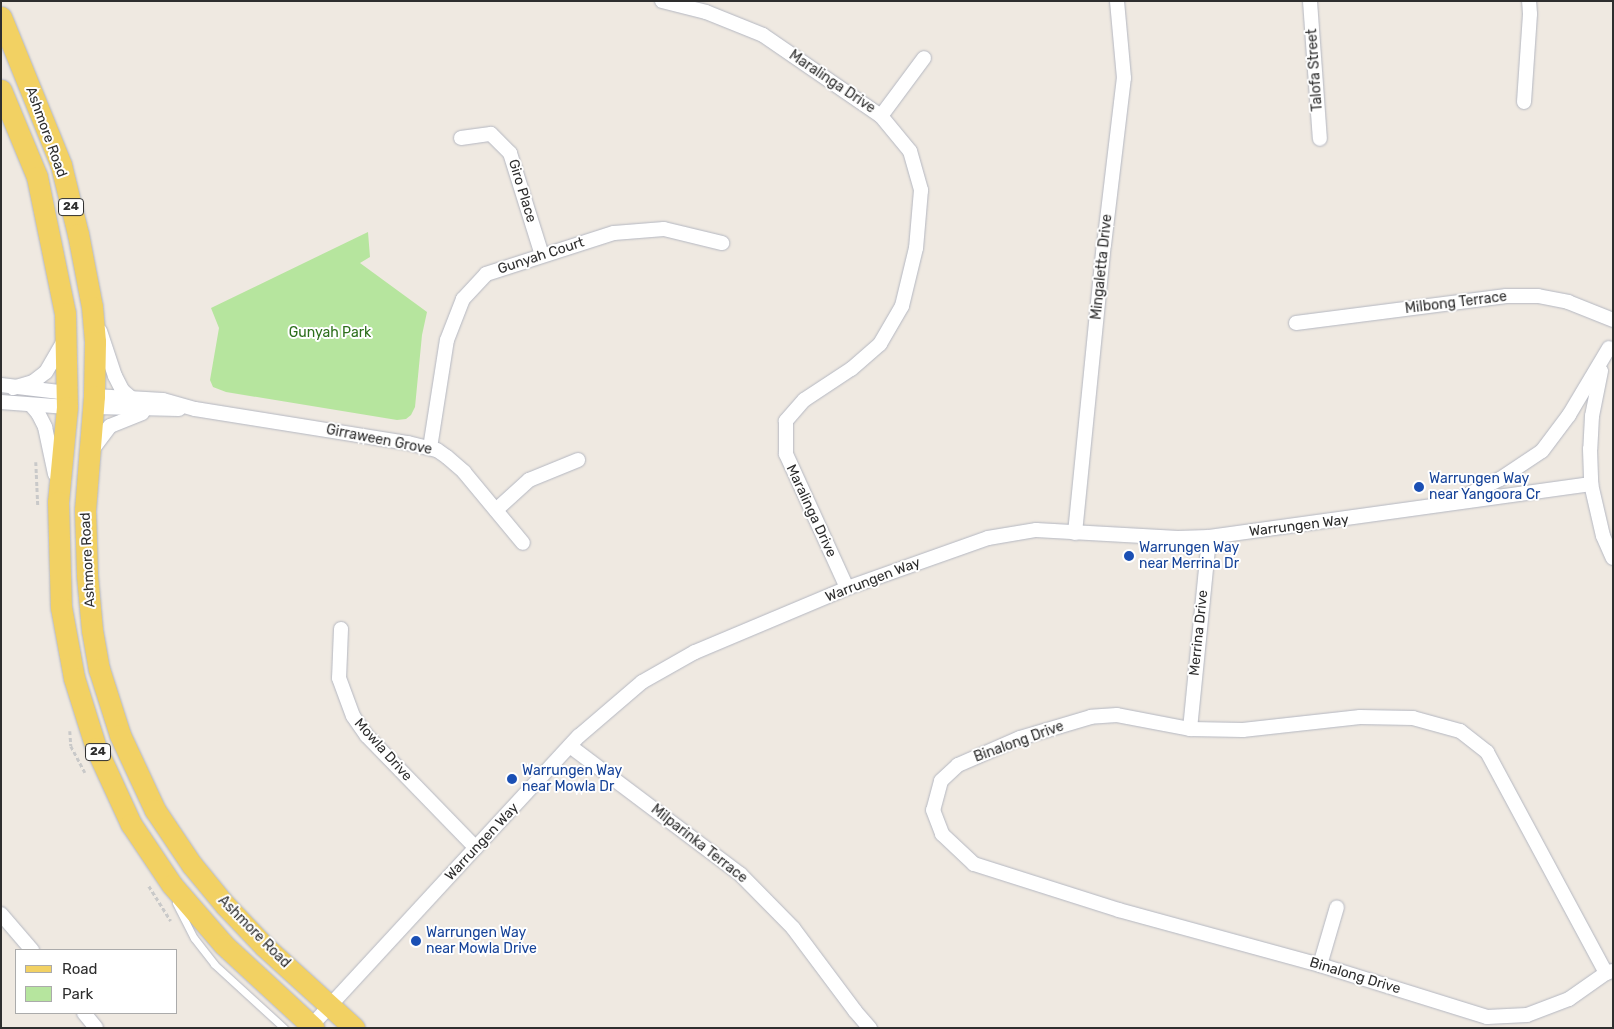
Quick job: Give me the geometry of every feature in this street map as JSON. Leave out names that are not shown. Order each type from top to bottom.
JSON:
[{"type":"main road","name":"Ashmore Road","points":[[1,17],[60,165],[78,234],[92,307],[95,342],[94,401],[85,510],[89,602],[99,669],[120,735],[155,810],[192,864],[225,905],[264,946],[354,1028]]},
{"type":"main road","name":"Ashmore Road","points":[[1,90],[37,177],[65,313],[67,400],[59,496],[61,607],[74,678],[96,748],[131,824],[172,885],[212,932],[313,1027]]},
{"type":"main road","points":[[67,400],[94,401]]},
{"type":"street","name":"Maralinga Drive","points":[[662,1],[706,12],[762,35],[881,116],[910,151],[921,190],[916,248],[902,306],[880,344],[851,369],[804,400],[786,421],[786,454],[847,588]]},
{"type":"street","name":"Mingaletta Drive","points":[[1076,532],[1104,245],[1124,78],[1116,1]]},
{"type":"street","name":"Talofa Street","points":[[1310,1],[1320,139]]},
{"type":"street","points":[[1524,102],[1530,14],[1529,1]]},
{"type":"street","points":[[881,116],[924,58]]},
{"type":"street","name":"Giro Place","points":[[461,138],[490,134],[510,153],[542,255]]},
{"type":"street","name":"Gunyah Court","points":[[430,448],[447,340],[463,299],[486,274],[614,233],[664,229],[722,243]]},
{"type":"street","name":"Milbong Terrace","points":[[1296,323],[1506,296],[1538,296],[1568,302],[1613,320]]},
{"type":"street","points":[[92,307],[115,376],[122,390],[130,397]]},
{"type":"street","points":[[7,387],[33,382],[46,372],[66,334]]},
{"type":"street","points":[[1611,344],[1596,390],[1590,449],[1591,484],[1604,536],[1613,558]]},
{"type":"street","points":[[1447,505],[1500,479],[1542,451],[1569,415],[1611,344]]},
{"type":"street","points":[[7,387],[67,400]]},
{"type":"street","name":"Girraween Grove","points":[[94,401],[130,397],[163,400],[195,409],[430,448],[442,453],[454,463],[524,543]]},
{"type":"street","points":[[1,402],[31,405],[67,400]]},
{"type":"street","name":"Girraween Grove","points":[[94,401],[166,410],[195,409]]},
{"type":"street","points":[[31,405],[45,427],[59,496]]},
{"type":"street","points":[[90,453],[104,432],[113,424],[141,414],[166,410]]},
{"type":"street","points":[[496,510],[529,480],[578,460]]},
{"type":"street","name":"Warrungen Way","points":[[313,1027],[570,746],[642,682],[695,652],[847,588],[988,538],[1036,530],[1208,537],[1591,484]]},
{"type":"street","name":"Merrina Drive","points":[[1190,729],[1208,537]]},
{"type":"street","name":"Mowla Drive","points":[[342,629],[339,678],[352,716],[367,736],[476,848]]},
{"type":"street","name":"Binalong Drive","points":[[1117,715],[1190,729],[1243,730],[1360,717],[1414,718],[1460,731],[1487,752],[1610,972],[1569,999],[1527,1015],[1487,1017],[1320,965],[1119,910],[974,864],[942,834],[933,810],[941,781],[958,764],[1020,738],[1091,718],[1117,715]]},
{"type":"street","name":"Milparinka Terrace","points":[[570,746],[740,874],[793,928],[854,1011],[870,1028]]},
{"type":"street","points":[[1320,965],[1337,907]]},
{"type":"street","points":[[1,914],[31,949]]},
{"type":"street","points":[[85,1014],[96,1028]]},
{"type":"lane","points":[[156,862],[190,932],[205,953],[219,970],[284,1028]]},
{"type":"green space","name":"Gunyah Park","points":[[368,232],[370,257],[360,263],[427,312],[422,335],[415,407],[411,415],[406,419],[397,420],[226,392],[213,387],[210,380],[219,328],[211,308]]},
{"type":"place","name":"Warrungen Way near Yangoora Cr","points":[[1419,487]]},
{"type":"place","name":"Warrungen Way near Merrina Dr","points":[[1129,556]]},
{"type":"place","name":"Warrungen Way near Mowla Dr","points":[[512,779]]},
{"type":"place","name":"Warrungen Way near Mowla Drive","points":[[416,941]]}]
